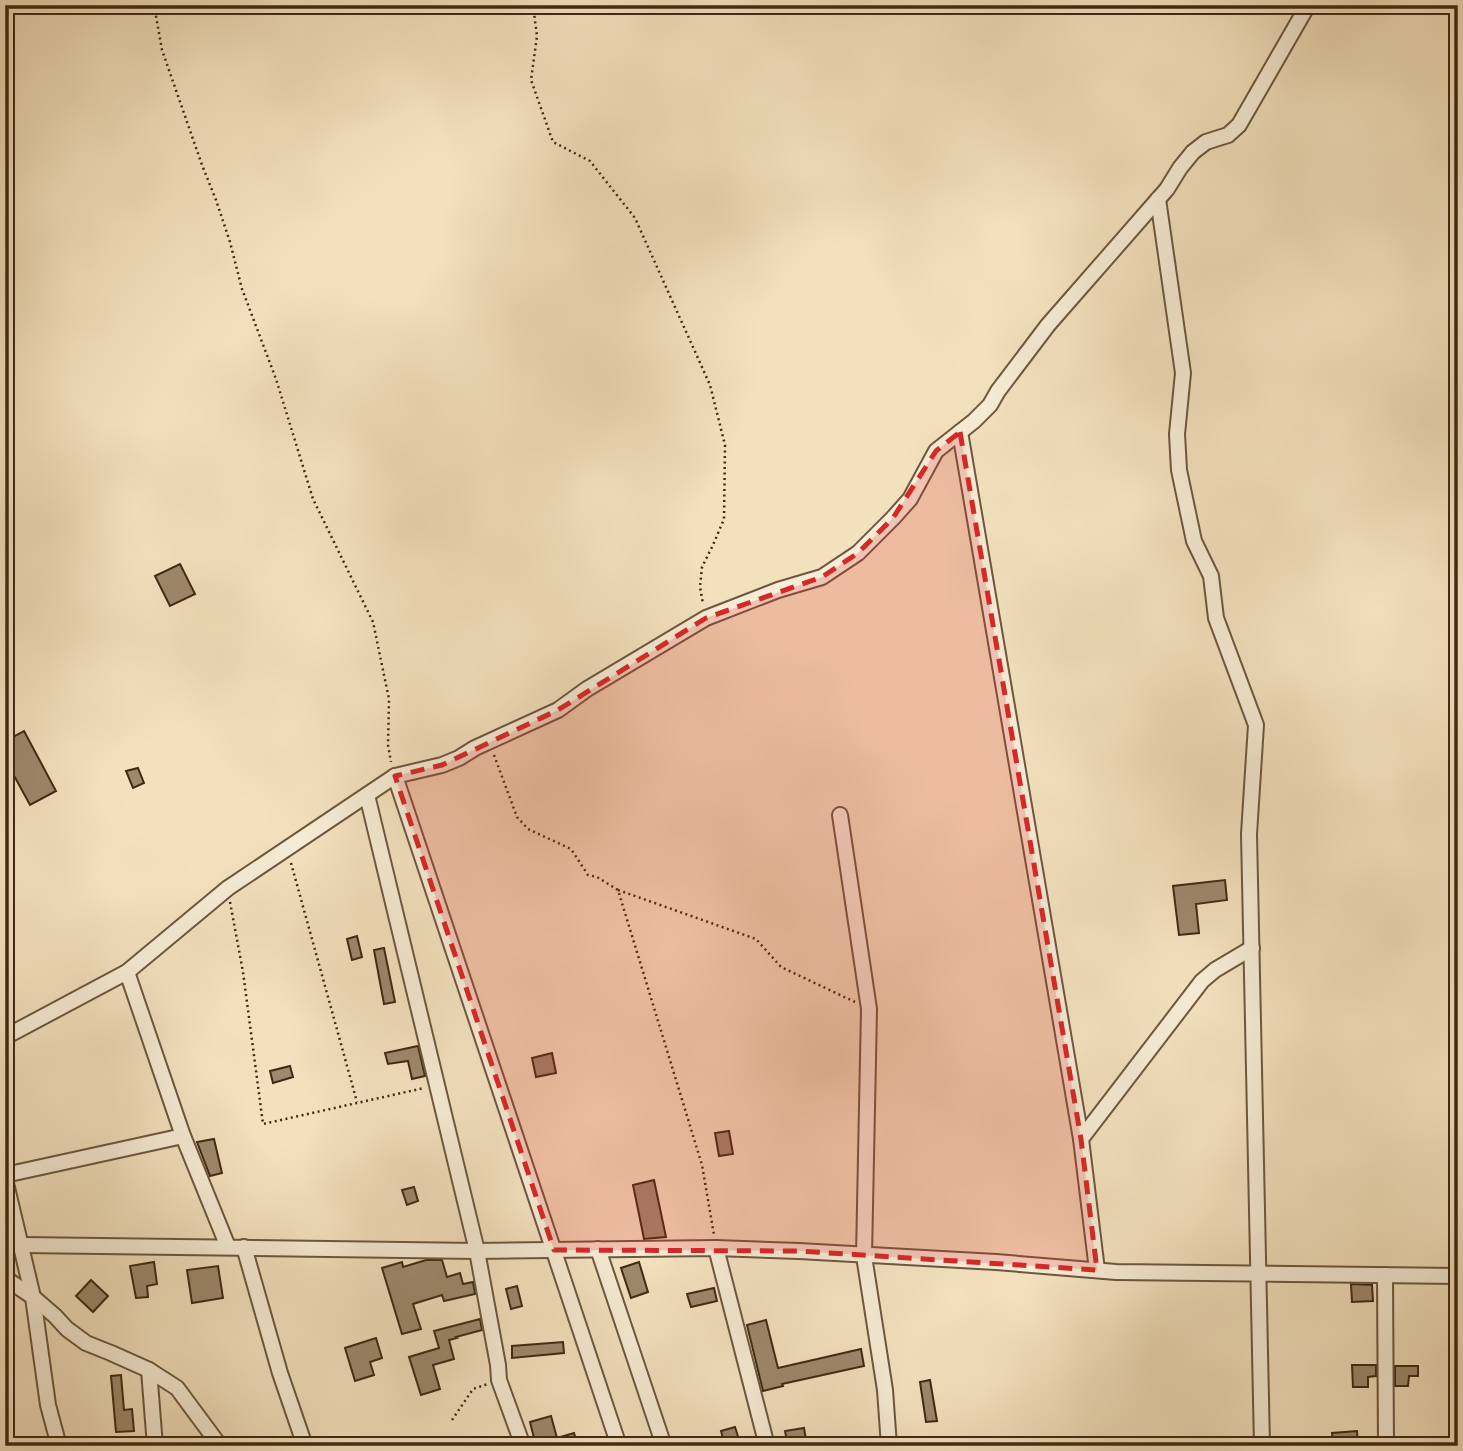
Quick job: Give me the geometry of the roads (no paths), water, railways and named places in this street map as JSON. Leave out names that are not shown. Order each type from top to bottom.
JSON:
[{"type":"street","points":[[5,1037],[127,972],[228,888],[395,776],[442,765],[558,710],[586,689],[706,618],[778,590],[822,577],[858,554],[910,499],[936,451],[990,405],[1048,325],[1158,199],[1194,152],[1206,142],[1228,135],[1239,125],[1308,5]]},
{"type":"street","points":[[1158,199],[1183,373],[1177,434],[1179,470],[1194,541],[1210,576],[1216,618],[1256,725],[1249,834],[1262,1446]]},
{"type":"street","points":[[960,432],[1081,1139],[1097,1270]]},
{"type":"street","points":[[395,776],[619,1446]]},
{"type":"street","points":[[367,795],[477,1251],[499,1380],[523,1446]]},
{"type":"street","points":[[839,815],[869,1009],[864,1256],[886,1390],[888,1446]]},
{"type":"street","points":[[1081,1139],[1202,981],[1252,948]]},
{"type":"street","points":[[127,972],[183,1136],[228,1247]]},
{"type":"street","points":[[60,1446],[48,1405],[33,1297],[5,1177],[183,1136]]},
{"type":"street","points":[[22,1245],[477,1251],[716,1248],[996,1262],[1097,1270],[1458,1276]]},
{"type":"street","points":[[244,1247],[280,1373],[306,1446]]},
{"type":"street","points":[[716,1248],[767,1446]]},
{"type":"street","points":[[598,1250],[664,1446]]},
{"type":"street","points":[[1385,1275],[1386,1446]]},
{"type":"street","points":[[5,1278],[33,1297],[86,1343],[149,1370],[177,1388],[219,1446]]},
{"type":"street","points":[[149,1370],[155,1446]]}]
